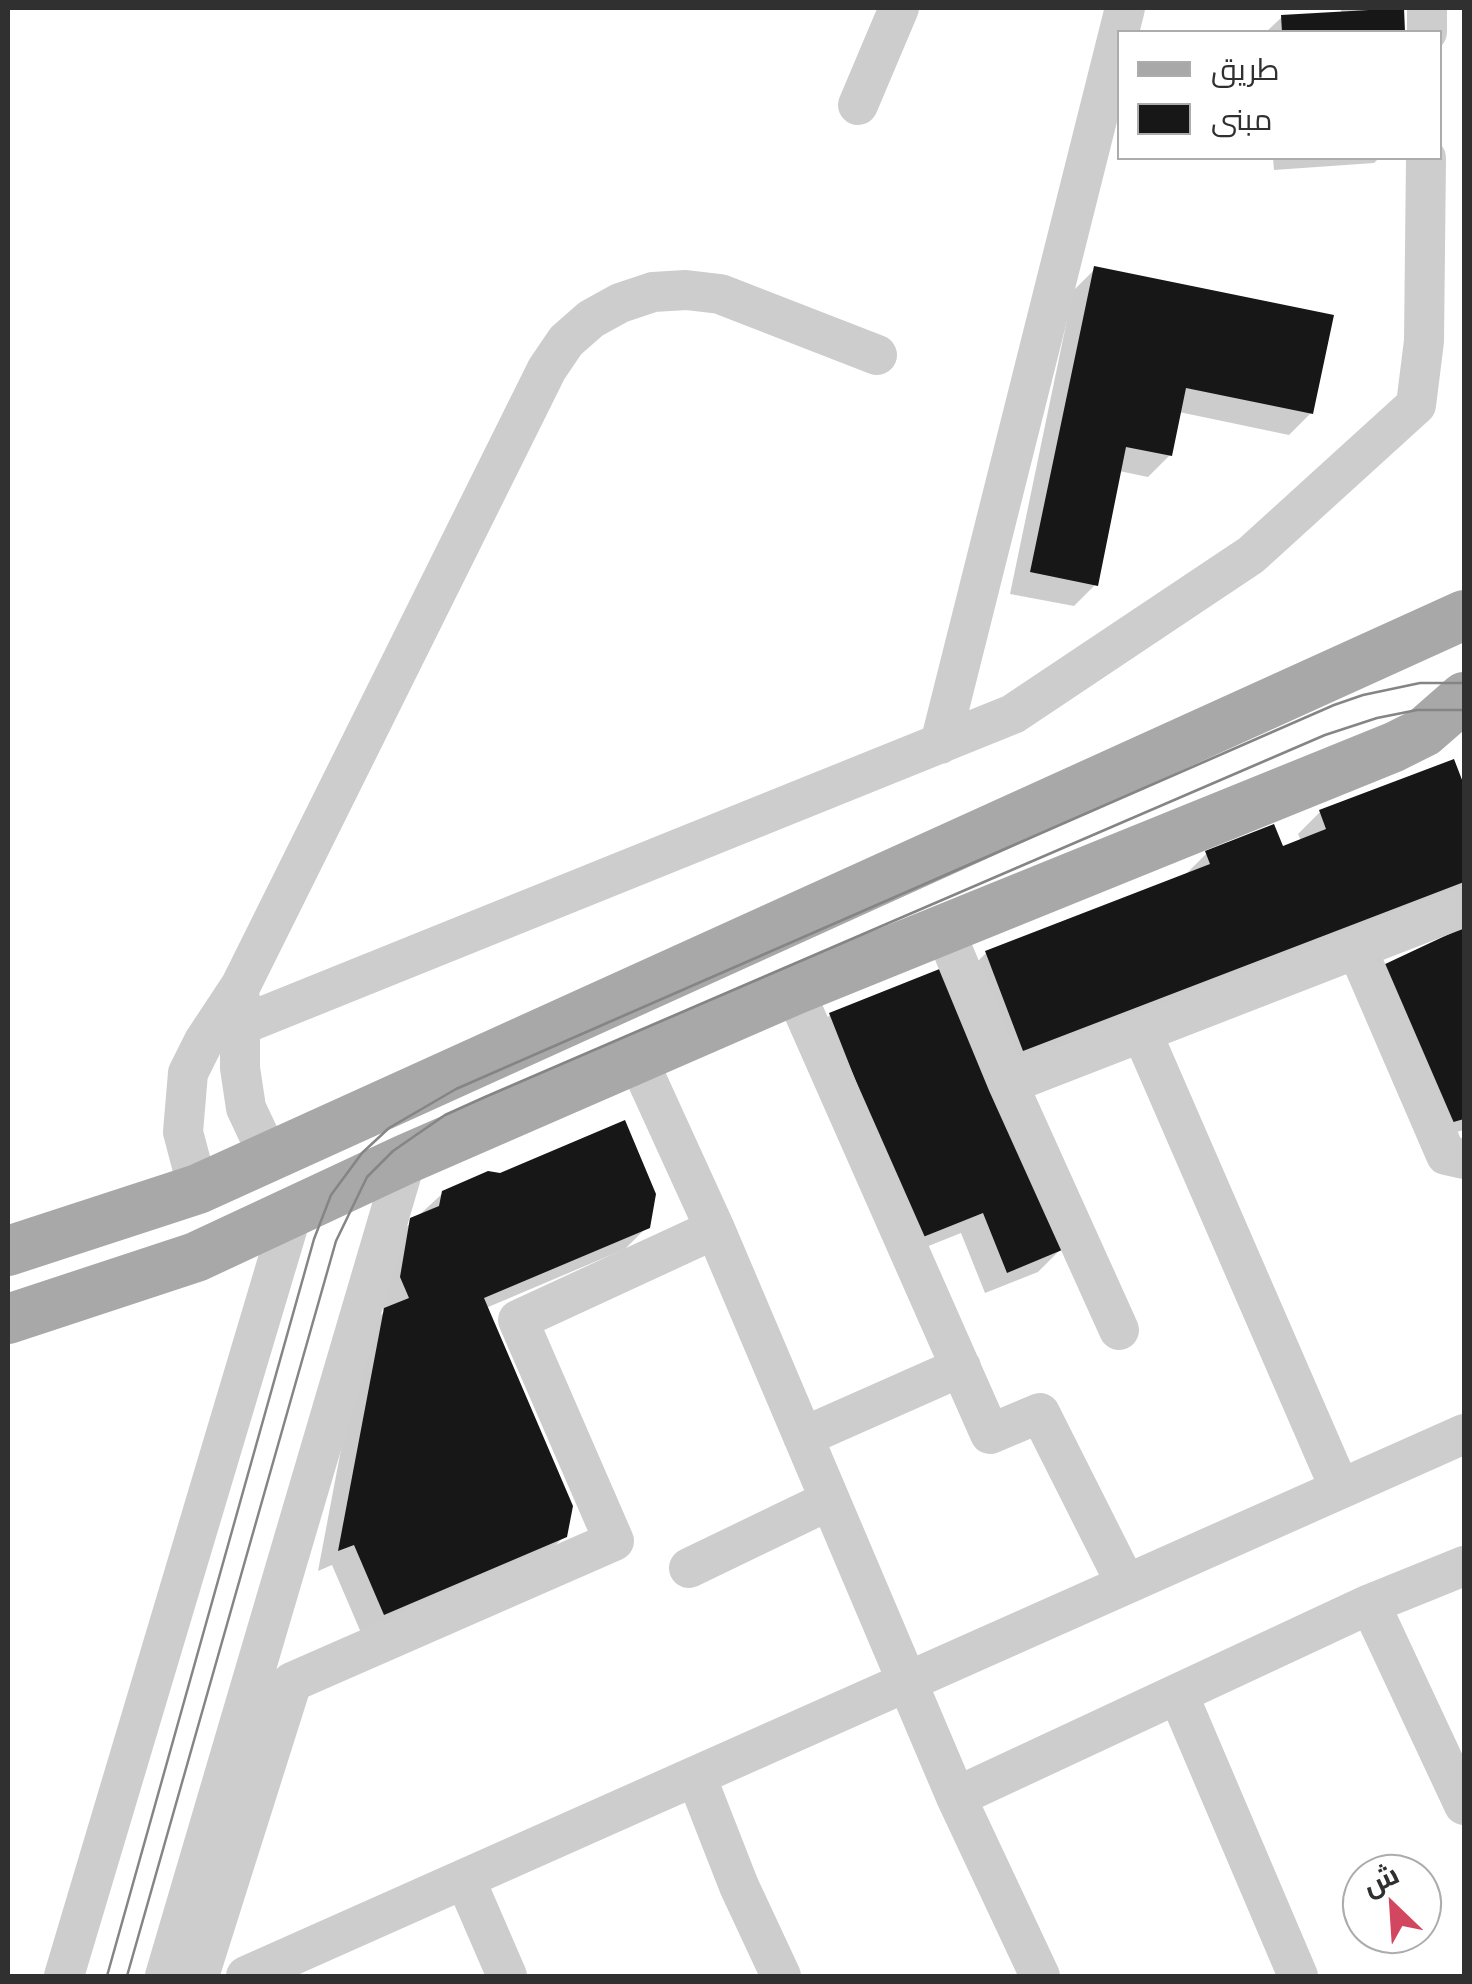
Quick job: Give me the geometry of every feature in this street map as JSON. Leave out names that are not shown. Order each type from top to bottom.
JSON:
[{"type":"main road","points":[[8,1251],[198,1188],[269,1157],[1464,615]]},
{"type":"main road","points":[[8,1319],[196,1257],[406,1159],[794,990],[1394,748],[1424,732],[1464,697]]},
{"type":"main road","points":[[1394,748],[1464,737]]},
{"type":"main road","points":[[269,1157],[292,1213]]},
{"type":"street","points":[[858,106],[898,8]]},
{"type":"street","points":[[940,744],[1117,40]]},
{"type":"street","points":[[239,1026],[1013,714],[1251,555],[1416,405],[1424,341],[1426,160]]},
{"type":"street","points":[[198,1188],[183,1132],[188,1074],[204,1041],[241,985],[546,369],[566,342],[591,319],[620,302],[653,292],[686,290],[720,294],[876,355]]},
{"type":"street","points":[[1008,1084],[1464,907]]},
{"type":"street","points":[[944,929],[1008,1084],[1119,1330]]},
{"type":"street","points":[[1357,948],[1446,1156],[1464,1159]]},
{"type":"street","points":[[241,985],[239,1026],[246,1108],[269,1157]]},
{"type":"street","points":[[794,990],[990,1434],[1040,1414],[1126,1584]]},
{"type":"street","points":[[1142,1033],[1340,1490]]},
{"type":"street","points":[[638,1058],[956,1797],[1040,1976]]},
{"type":"street","points":[[165,1976],[406,1159]]},
{"type":"street","points":[[64,1976],[292,1213]]},
{"type":"street","points":[[200,1976],[292,1682],[614,1541],[518,1320],[714,1229]]},
{"type":"street","points":[[803,1437],[961,1367]]},
{"type":"street","points":[[246,1976],[1464,1434]]},
{"type":"street","points":[[690,1568],[830,1500]]},
{"type":"street","points":[[956,1797],[1370,1604],[1464,1566]]},
{"type":"street","points":[[1370,1604],[1464,1804]]},
{"type":"street","points":[[1178,1694],[1298,1976]]},
{"type":"street","points":[[696,1776],[739,1886],[781,1976]]},
{"type":"street","points":[[465,1879],[507,1976]]},
{"type":"building","points":[[1404,8],[1405,30],[1282,30],[1281,15]]},
{"type":"building","points":[[1094,266],[1334,315],[1313,414],[1186,388],[1172,456],[1126,447],[1098,586],[1030,572]]},
{"type":"building","points":[[1454,759],[1464,785],[1464,882],[1023,1051],[985,951],[1210,864],[1205,851],[1274,824],[1283,846],[1326,829],[1319,810]]},
{"type":"building","points":[[1464,927],[1464,1119],[1450,1123],[1381,966]]},
{"type":"building","points":[[947,966],[1062,1250],[1007,1273],[983,1213],[918,1239],[829,1013]]},
{"type":"building","points":[[625,1120],[656,1194],[650,1228],[484,1298],[573,1506],[567,1537],[384,1615],[354,1545],[338,1551],[384,1308],[409,1298],[400,1277],[410,1218],[439,1206],[442,1191],[488,1171],[500,1173]]},
{"type":"tram line","points":[[107,1976],[314,1239],[331,1195],[362,1153],[389,1128],[456,1089],[1334,705],[1420,683],[1464,683]]},
{"type":"tram line","points":[[127,1976],[336,1241],[367,1177],[393,1151],[445,1115],[485,1097],[1325,735],[1417,710],[1464,710]]}]
